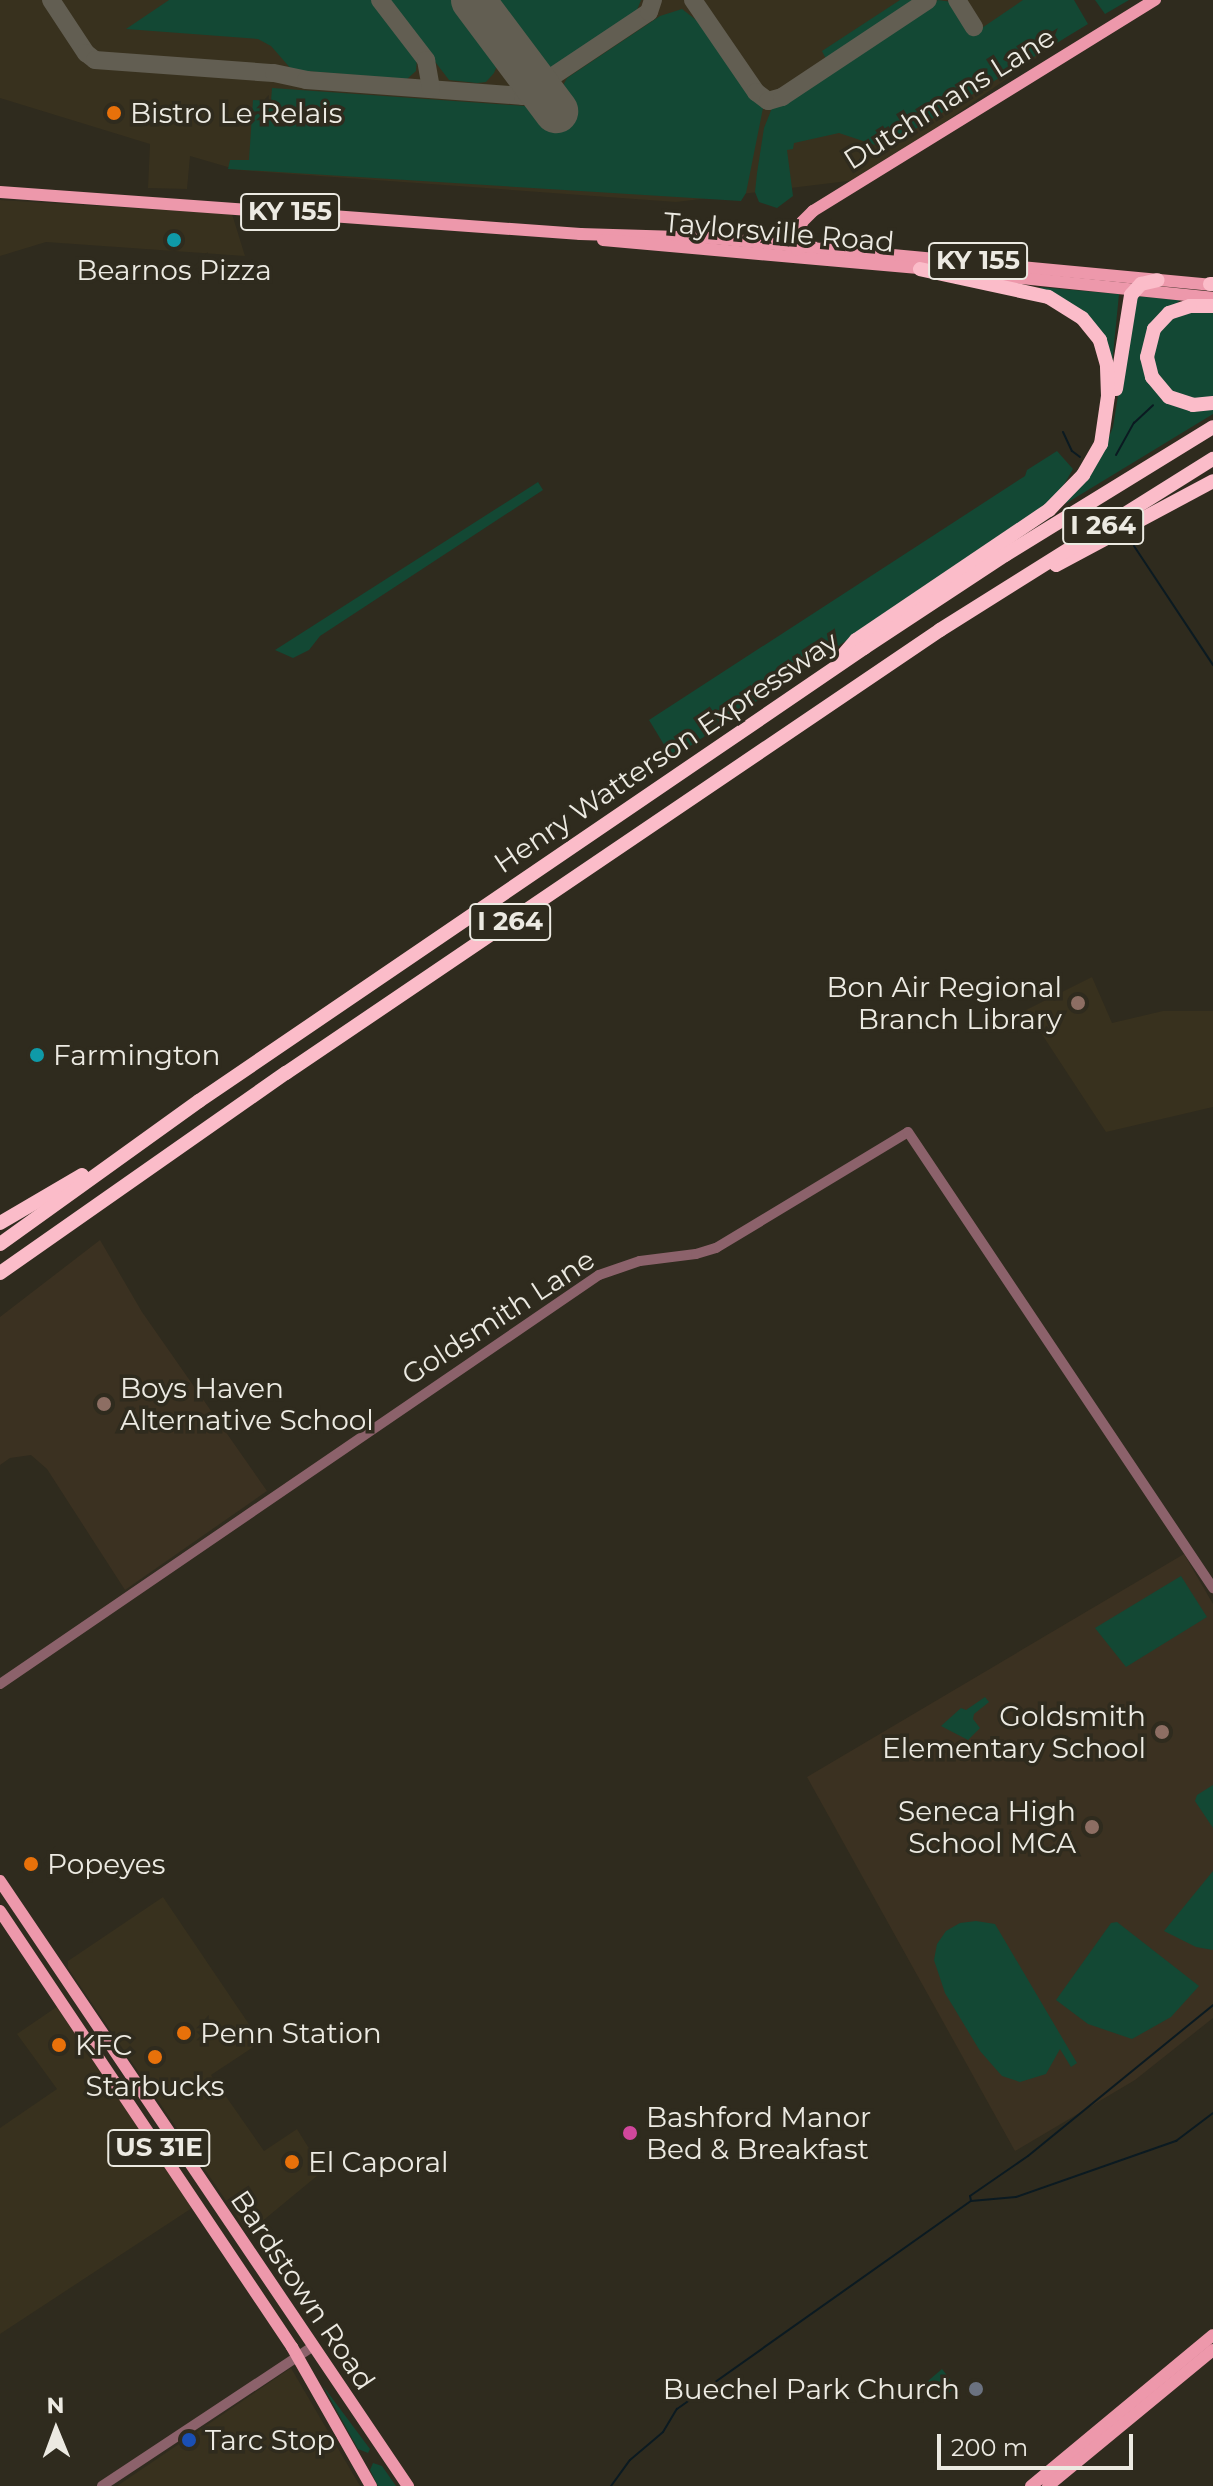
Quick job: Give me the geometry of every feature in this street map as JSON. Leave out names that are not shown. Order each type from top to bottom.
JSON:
[{"type":"highway","points":[[827,673],[856,640],[1058,503],[1090,466],[1101,444],[1108,396],[1107,365],[1100,340],[1082,318],[1048,297],[920,269]]},
{"type":"highway","points":[[1103,430],[1112,413],[1127,309],[1133,291],[1141,284],[1158,280]]},
{"type":"highway","points":[[1213,306],[1190,306],[1169,313],[1154,329],[1147,357],[1152,377],[1169,397],[1188,404],[1213,403]]},
{"type":"highway","name":"Henry Watterson Expressway","points":[[0,1244],[131,1149],[827,673],[1005,555],[1213,427]]},
{"type":"highway","name":"Henry Watterson Expressway","points":[[0,1273],[29,1256],[286,1073],[994,595],[1213,459]]},
{"type":"highway","points":[[994,595],[1119,535],[1213,481]]},
{"type":"highway","points":[[0,1223],[131,1149]]},
{"type":"highway","points":[[0,1282],[29,1256]]},
{"type":"main road","name":"Dutchmans Lane","points":[[796,251],[802,222],[813,211],[1155,0]]},
{"type":"main road","name":"Taylorsville Road","points":[[0,192],[580,234],[660,234],[920,269],[1133,291],[1212,288]]},
{"type":"main road","name":"Taylorsville Road","points":[[796,251],[1014,264],[1212,288]]},
{"type":"main road","points":[[963,272],[1010,269],[1014,264]]},
{"type":"main road","name":"Bardstown Road","points":[[0,1881],[6,1900],[408,2486]]},
{"type":"main road","name":"Bardstown Road","points":[[0,1911],[297,2355],[371,2486]]},
{"type":"main road","points":[[1031,2486],[1213,2335]]},
{"type":"main road","points":[[1048,2486],[1213,2350]]},
{"type":"street","name":"Goldsmith Lane","points":[[0,1684],[599,1275],[640,1261],[716,1248],[908,1132],[1213,1588]]},
{"type":"street","points":[[102,2486],[312,2347]]},
{"type":"shaded area","points":[[0,0],[1071,0],[1086,23],[864,179],[676,202],[238,170],[190,156],[187,189],[148,188],[150,144],[0,98]]},
{"type":"shaded area","points":[[0,200],[232,214],[245,256],[46,242],[0,256]]},
{"type":"shaded area","points":[[1092,977],[1112,1023],[1163,1011],[1213,1011],[1213,1107],[1106,1132],[1026,1010]]},
{"type":"shaded area","name":"Boys Haven Alternative School","points":[[100,1240],[142,1312],[267,1491],[125,1590],[47,1469],[31,1455],[10,1458],[0,1465],[0,1317]]},
{"type":"shaded area","points":[[1184,1554],[1213,1604],[1213,2018],[1135,2080],[1015,2151],[807,1777]]},
{"type":"shaded area","points":[[163,1897],[261,2042],[211,2075],[264,2151],[297,2129],[323,2171],[248,2233],[68,1968],[68,1961]]},
{"type":"shaded area","points":[[58,2006],[192,2208],[0,2334],[0,2128],[57,2089],[17,2034]]},
{"type":"shaded area","points":[[291,2368],[360,2486],[117,2486]]},
{"type":"green space","points":[[169,0],[374,0],[417,58],[416,71],[407,79],[292,70],[271,46],[258,39],[126,29]]},
{"type":"green space","points":[[388,0],[456,0],[496,52],[498,63],[494,73],[486,82],[449,80]]},
{"type":"green space","points":[[486,0],[641,0],[635,15],[555,67],[547,68],[531,59]]},
{"type":"green space","points":[[900,0],[917,0],[826,59],[822,51]]},
{"type":"green space","points":[[938,0],[952,2],[973,34],[1023,0],[1074,0],[1088,24],[884,148],[839,133],[794,143],[793,149],[787,150],[793,196],[777,208],[759,202],[755,192],[757,173],[764,128],[772,108]]},
{"type":"green space","points":[[1095,0],[1129,0],[1105,14]]},
{"type":"green space","points":[[682,9],[700,23],[763,108],[746,193],[741,201],[228,169],[230,160],[249,160],[253,100],[271,101],[272,88],[539,107],[549,117],[565,104],[559,93],[567,78],[660,16]]},
{"type":"green space","points":[[1039,287],[1119,294],[1112,365],[1101,336]]},
{"type":"green space","points":[[1134,296],[1180,300],[1151,328],[1153,386],[1213,406],[1213,414],[1065,504],[1104,449],[1113,427]]},
{"type":"green space","points":[[1189,310],[1213,310],[1213,397],[1204,400],[1174,395],[1154,370],[1153,342],[1166,321]]},
{"type":"green space","points":[[1057,451],[1073,469],[1062,488],[1044,507],[674,757],[666,748],[649,720],[1025,476],[1027,470]]},
{"type":"green space","points":[[538,482],[543,490],[320,636],[309,650],[293,658],[275,650]]},
{"type":"green space","points":[[1181,1576],[1207,1617],[1126,1667],[1095,1628]]},
{"type":"green space","points":[[985,1697],[989,1702],[974,1714],[973,1719],[980,1728],[968,1740],[941,1726],[961,1708],[966,1710]]},
{"type":"green space","points":[[1213,1785],[1213,1828],[1195,1801],[1197,1795]]},
{"type":"green space","points":[[1213,1871],[1213,1950],[1196,1947],[1164,1931]]},
{"type":"green space","points":[[976,1921],[995,1924],[1077,2063],[1071,2067],[1060,2049],[1046,2074],[1020,2082],[1002,2076],[980,2051],[945,1993],[934,1960],[937,1944],[946,1931],[960,1923]]},
{"type":"green space","points":[[1117,1922],[1199,1986],[1171,2017],[1132,2039],[1088,2024],[1056,2000],[1111,1923]]},
{"type":"green space","points":[[942,2369],[956,2387],[942,2398],[928,2381]]},
{"type":"green space","points":[[323,2386],[370,2449],[368,2453],[358,2449]]},
{"type":"green space","points":[[373,2463],[382,2466],[396,2486],[378,2486],[370,2470]]},
{"type":"waterway","points":[[1116,455],[1134,423],[1153,405]]},
{"type":"waterway","points":[[1063,432],[1072,451],[1080,457]]},
{"type":"waterway","points":[[1134,546],[1213,665]]},
{"type":"waterway","points":[[971,2201],[970,2196],[1028,2156],[1213,2005]]},
{"type":"waterway","points":[[611,2486],[630,2460],[663,2432],[677,2409],[971,2201],[1016,2197],[1176,2141],[1213,2113]]},
{"type":"taxiway","points":[[51,0],[86,53],[95,60],[523,96],[649,12],[653,0]]},
{"type":"taxiway","points":[[380,0],[426,60],[431,89]]},
{"type":"taxiway","points":[[693,0],[756,92],[768,101],[782,97],[928,0]]},
{"type":"taxiway","points":[[957,0],[974,27]]},
{"type":"runway","points":[[473,0],[556,111]]},
{"type":"place","name":"Bistro Le Relais","points":[[114,113]]},
{"type":"place","name":"Bearnos Pizza","points":[[174,240]]},
{"type":"place","name":"Bon Air Regional Branch Library","points":[[1078,1003]]},
{"type":"place","name":"Farmington","points":[[37,1055]]},
{"type":"place","name":"Boys Haven Alternative School","points":[[104,1404]]},
{"type":"place","name":"Goldsmith Elementary School","points":[[1162,1732]]},
{"type":"place","name":"Seneca High School MCA","points":[[1092,1827]]},
{"type":"place","name":"Popeyes","points":[[31,1864]]},
{"type":"place","name":"Penn Station","points":[[184,2033]]},
{"type":"place","name":"KFC","points":[[59,2045]]},
{"type":"place","name":"Starbucks","points":[[155,2057]]},
{"type":"place","name":"Bashford Manor Bed & Breakfast","points":[[630,2133]]},
{"type":"place","name":"El Caporal","points":[[292,2162]]},
{"type":"place","name":"Buechel Park Church","points":[[976,2389]]},
{"type":"place","name":"Tarc Stop","points":[[189,2440]]}]
